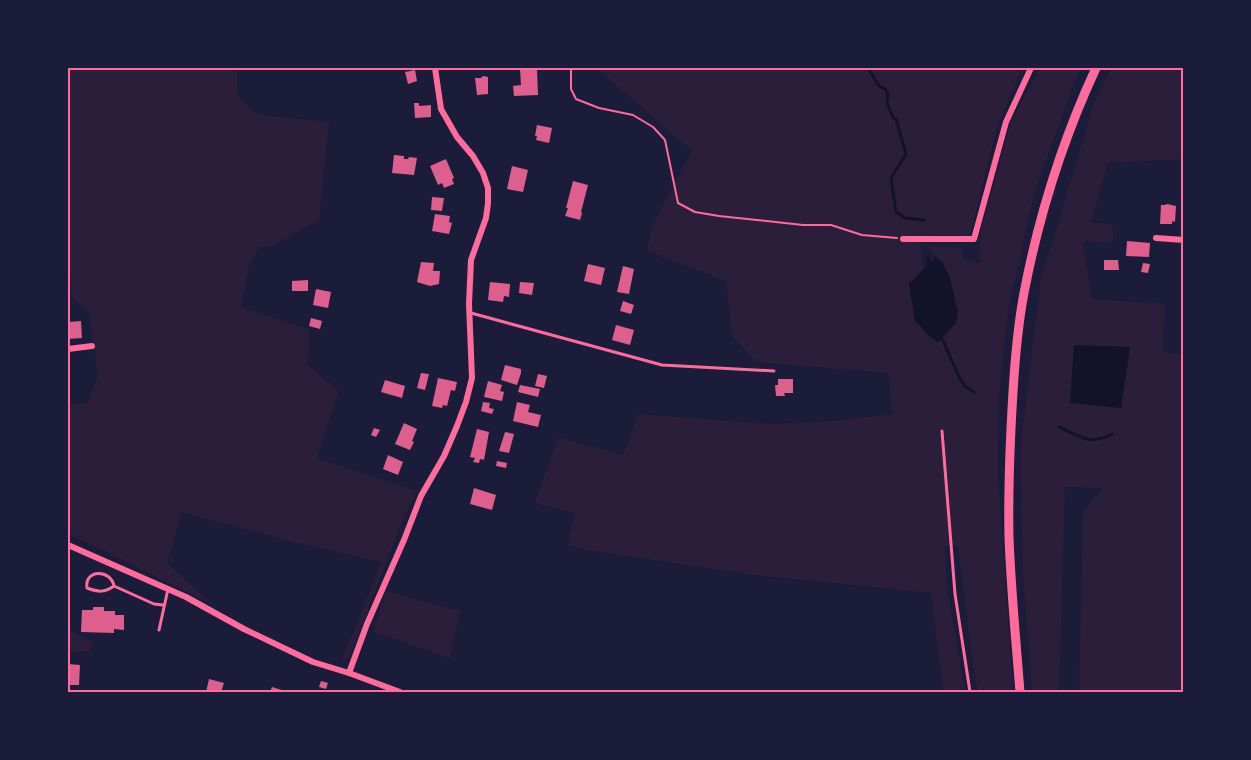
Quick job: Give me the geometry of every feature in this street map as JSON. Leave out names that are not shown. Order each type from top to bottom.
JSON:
[{"type":"main road","points":[[1020,693],[1009,536],[1009,467],[1015,368],[1022,303],[1036,236],[1051,183],[1080,102],[1096,68]]},
{"type":"street","points":[[349,673],[421,496],[444,456],[466,402],[472,378],[471,260],[486,218],[488,188],[483,173],[457,137],[441,109],[435,68]]},
{"type":"street","points":[[903,239],[974,239],[1006,122],[1031,68]]},
{"type":"street","points":[[1156,238],[1184,240]]},
{"type":"street","points":[[68,349],[92,346]]},
{"type":"street","points":[[68,545],[186,597],[244,629],[313,662],[400,693]]},
{"type":"lane","points":[[470,312],[662,365],[774,371]]},
{"type":"lane","points":[[942,431],[955,594],[970,693]]},
{"type":"lane","points":[[103,574],[113,580],[114,586],[107,591],[98,591],[87,588],[86,582],[92,575],[103,574]]},
{"type":"lane","points":[[114,586],[154,604],[164,605]]},
{"type":"lane","points":[[159,630],[168,589]]},
{"type":"path","points":[[571,68],[571,89],[576,99],[599,108],[633,115],[653,128],[665,140],[678,203],[695,212],[803,225],[831,225],[862,235],[903,239]]},
{"type":"shaded area","points":[[68,68],[237,68],[237,93],[250,110],[262,115],[329,122],[319,220],[274,245],[258,248],[249,266],[241,307],[309,329],[308,365],[339,391],[317,458],[417,491],[402,522],[351,653],[342,661],[381,562],[184,513],[183,508],[167,563],[213,605],[68,533],[68,404],[87,403],[98,376],[89,312],[72,298],[68,259]]},
{"type":"shaded area","points":[[596,68],[1022,68],[996,131],[970,235],[919,236],[923,270],[909,284],[958,313],[950,278],[942,262],[927,246],[962,248],[963,259],[980,263],[980,235],[1011,122],[1040,68],[1082,68],[1074,83],[1034,194],[1008,312],[999,395],[998,471],[1013,692],[978,692],[958,545],[945,546],[946,580],[965,692],[943,692],[931,593],[754,575],[585,550],[568,545],[575,513],[535,503],[558,437],[623,455],[638,414],[772,424],[831,421],[892,414],[889,373],[757,362],[732,336],[726,281],[647,251],[651,228],[692,151]]},
{"type":"shaded area","points":[[1111,68],[1180,68],[1184,71],[1183,159],[1108,163],[1091,222],[1109,224],[1113,227],[1113,240],[1108,243],[1085,241],[1083,246],[1092,299],[1165,304],[1163,352],[1183,354],[1183,692],[1079,692],[1083,513],[1102,488],[1065,487],[1059,692],[1032,692],[1023,571],[1020,452],[1041,276],[1094,103]]},
{"type":"shaded area","points":[[935,258],[942,262],[950,278],[958,313],[956,323],[938,342],[915,321],[909,284]]},
{"type":"shaded area","points":[[1074,345],[1130,347],[1121,408],[1070,403]]},
{"type":"shaded area","points":[[386,591],[460,611],[450,658],[373,632]]},
{"type":"shaded area","points":[[68,630],[93,642],[90,651],[68,653]]},
{"type":"building","points":[[537,68],[538,95],[514,96],[513,86],[521,85],[520,69]]},
{"type":"building","points":[[415,70],[417,81],[408,84],[405,72]]},
{"type":"building","points":[[488,77],[488,94],[477,95],[475,78]]},
{"type":"building","points":[[414,103],[419,103],[419,106],[431,105],[431,117],[415,118]]},
{"type":"building","points":[[537,125],[552,128],[549,143],[536,140]]},
{"type":"building","points":[[394,155],[404,156],[404,159],[417,158],[414,175],[392,173]]},
{"type":"building","points":[[446,159],[454,178],[452,179],[454,184],[444,188],[442,183],[438,185],[430,166]]},
{"type":"building","points":[[512,166],[528,170],[523,192],[507,189]]},
{"type":"building","points":[[573,181],[588,185],[580,220],[565,216]]},
{"type":"building","points":[[432,197],[444,198],[442,211],[431,210]]},
{"type":"building","points":[[1161,205],[1176,206],[1175,222],[1160,224]]},
{"type":"building","points":[[435,214],[450,216],[449,222],[452,223],[449,234],[432,231]]},
{"type":"building","points":[[1127,241],[1150,243],[1149,257],[1126,256]]},
{"type":"building","points":[[1104,260],[1118,260],[1119,270],[1104,270]]},
{"type":"building","points":[[421,262],[434,263],[433,271],[440,271],[439,284],[430,286],[417,282]]},
{"type":"building","points":[[1143,263],[1150,264],[1148,273],[1141,272]]},
{"type":"building","points":[[588,264],[605,268],[601,285],[584,281]]},
{"type":"building","points":[[623,266],[634,269],[629,294],[617,292]]},
{"type":"building","points":[[308,280],[308,291],[292,291],[292,281]]},
{"type":"building","points":[[490,282],[510,284],[509,297],[504,296],[503,302],[488,300]]},
{"type":"building","points":[[520,282],[534,283],[532,295],[519,293]]},
{"type":"building","points":[[316,289],[331,292],[328,308],[313,305]]},
{"type":"building","points":[[623,301],[634,305],[631,314],[620,311]]},
{"type":"building","points":[[311,318],[322,321],[320,329],[309,326]]},
{"type":"building","points":[[81,321],[82,338],[68,339],[68,322]]},
{"type":"building","points":[[616,325],[634,330],[630,345],[612,340]]},
{"type":"building","points":[[505,365],[521,369],[517,385],[501,380]]},
{"type":"building","points":[[421,373],[429,374],[425,390],[417,388]]},
{"type":"building","points":[[538,374],[547,376],[544,388],[535,386]]},
{"type":"building","points":[[438,378],[457,382],[455,391],[451,390],[447,406],[443,405],[442,408],[432,406]]},
{"type":"building","points":[[778,379],[793,379],[793,393],[776,396],[775,385],[778,385]]},
{"type":"building","points":[[385,380],[405,386],[402,398],[381,392]]},
{"type":"building","points":[[488,381],[502,385],[500,391],[504,392],[502,401],[484,397]]},
{"type":"building","points":[[520,385],[540,389],[538,397],[518,392]]},
{"type":"building","points":[[483,402],[490,403],[489,408],[494,409],[492,414],[481,411]]},
{"type":"building","points":[[517,402],[530,405],[528,412],[541,415],[538,427],[513,421]]},
{"type":"building","points":[[404,423],[417,429],[410,450],[395,444]]},
{"type":"building","points":[[374,428],[380,430],[376,437],[371,435]]},
{"type":"building","points":[[477,429],[489,432],[484,460],[480,459],[479,463],[473,462],[475,458],[470,457]]},
{"type":"building","points":[[505,432],[514,434],[509,453],[499,451]]},
{"type":"building","points":[[388,455],[403,462],[398,475],[383,469]]},
{"type":"building","points":[[497,461],[507,463],[506,468],[496,466]]},
{"type":"building","points":[[474,488],[496,495],[492,510],[470,504]]},
{"type":"building","points":[[93,607],[104,607],[104,611],[115,611],[115,615],[124,615],[124,630],[114,629],[114,633],[81,632],[82,610],[93,610]]},
{"type":"building","points":[[68,664],[80,665],[79,685],[68,685]]},
{"type":"building","points":[[209,679],[224,683],[221,692],[206,692]]},
{"type":"building","points":[[321,681],[328,683],[326,689],[319,687]]},
{"type":"building","points":[[272,687],[285,691],[270,692]]},
{"type":"waterway","points":[[868,68],[879,86],[888,94],[887,103],[893,118],[896,119],[906,154],[891,178],[896,212],[905,218],[924,220]]},
{"type":"waterway","points":[[928,258],[929,267]]},
{"type":"waterway","points":[[941,336],[960,379],[974,392]]},
{"type":"waterway","points":[[1059,427],[1091,439],[1104,438],[1112,434]]}]
